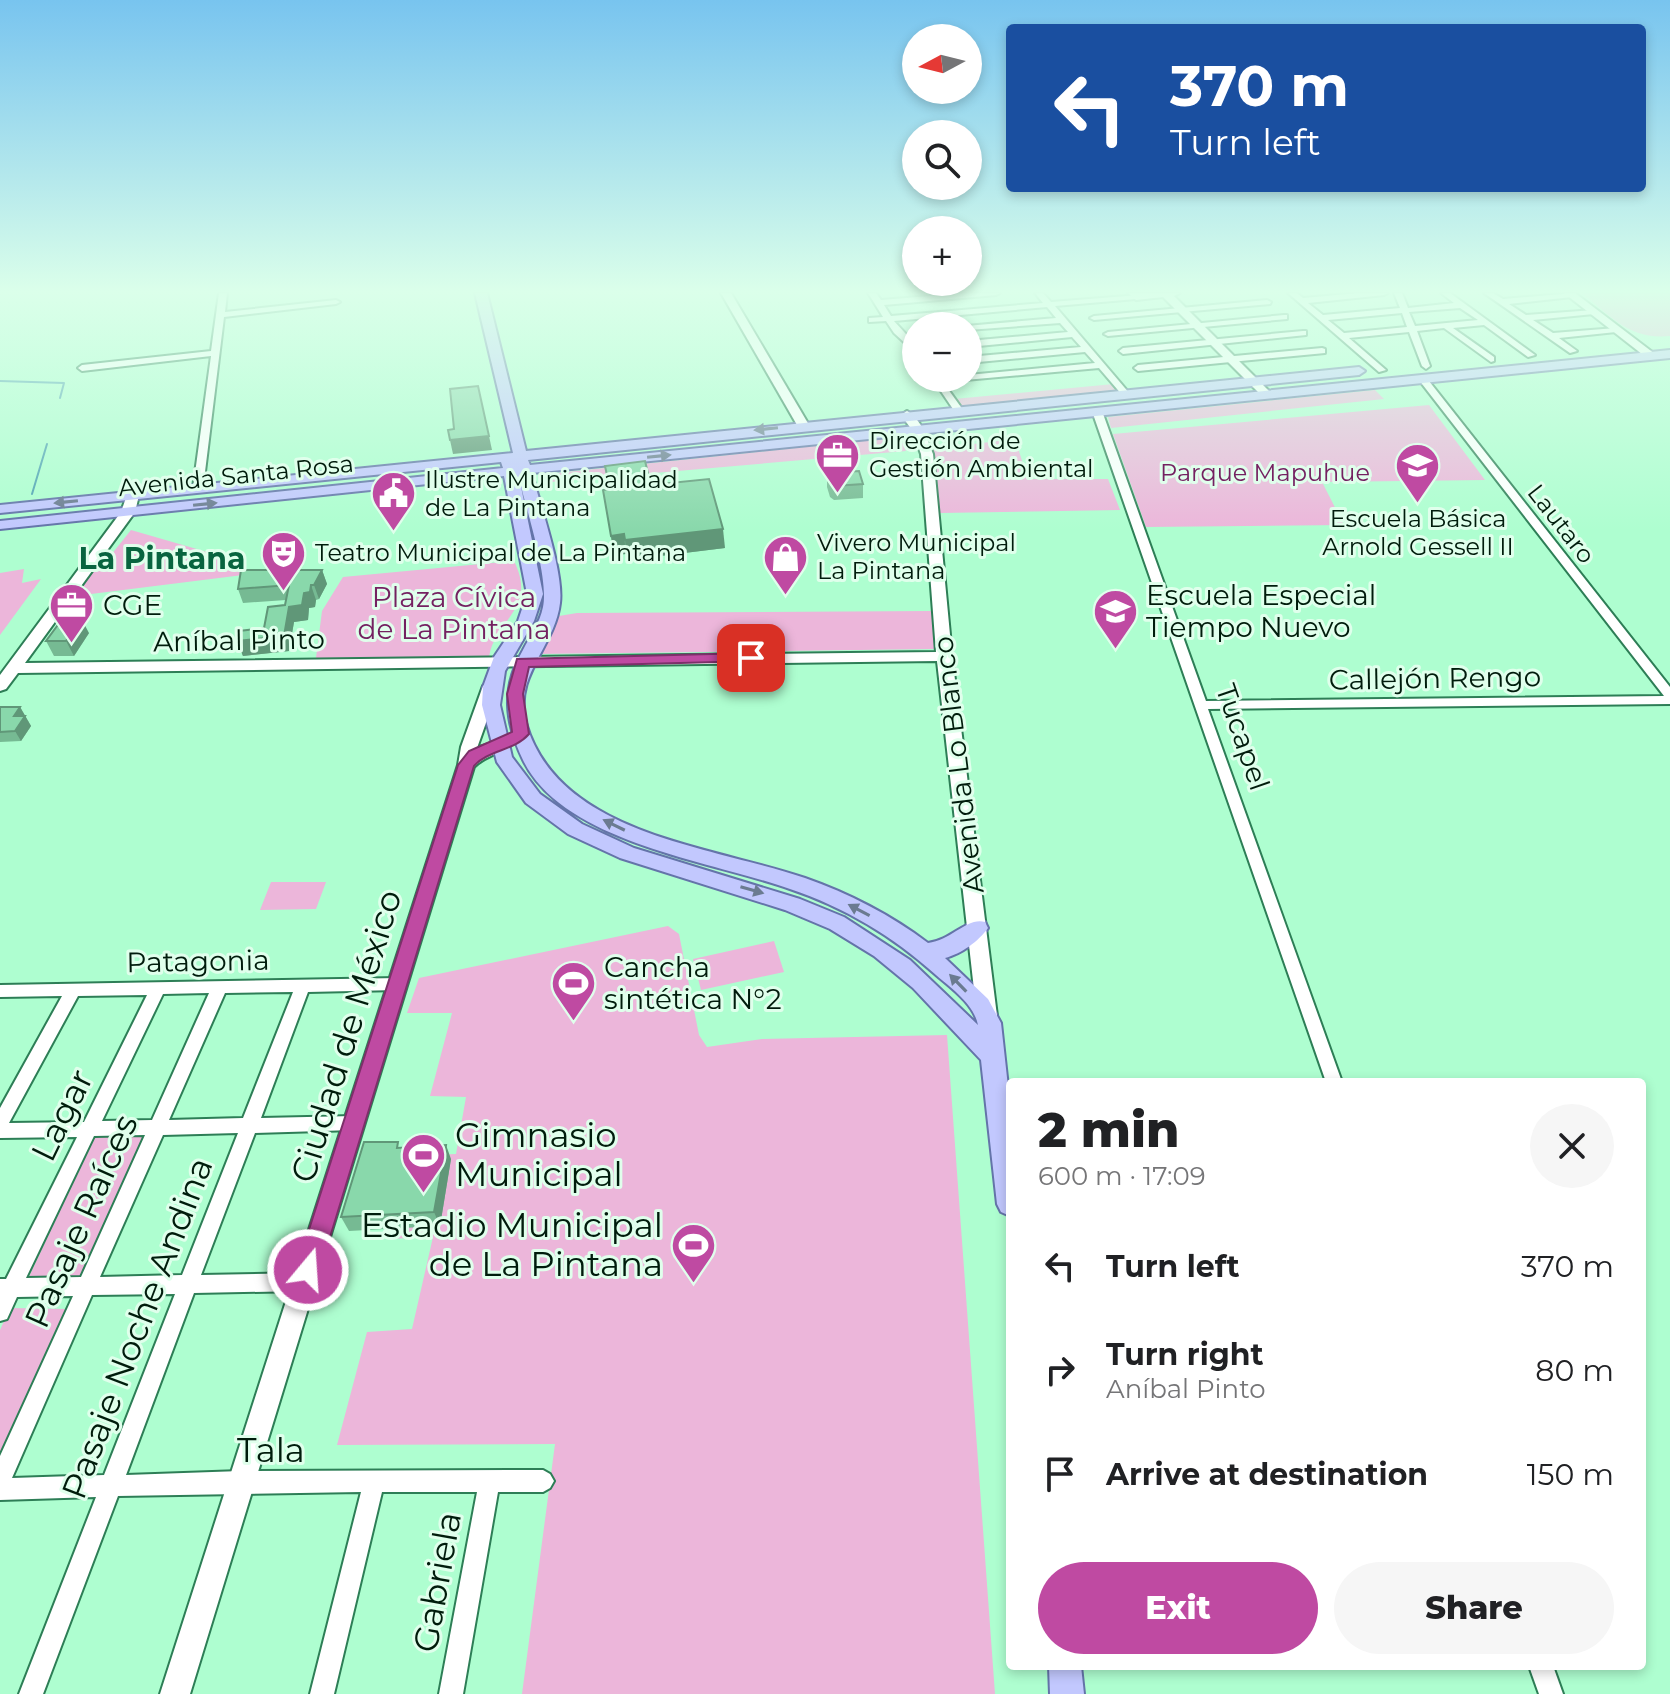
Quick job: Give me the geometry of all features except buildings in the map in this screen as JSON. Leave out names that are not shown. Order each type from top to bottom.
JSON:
[{"type":"main road","points":[[493,372],[553,598],[548,617],[523,662],[515,694],[521,734],[547,778],[591,814],[835,922],[893,957],[941,999],[992,1056]]},
{"type":"main road","points":[[497,372],[516,463],[535,594],[531,610],[498,664],[493,684],[492,715],[500,745],[513,771],[532,794],[575,829],[625,853],[796,883],[879,921],[924,952],[957,982],[987,1016]]},
{"type":"main road","name":"Avenida Santa Rosa","points":[[0,525],[128,512],[803,425],[1097,411],[1367,372]]},
{"type":"main road","name":"Avenida Santa Rosa","points":[[0,509],[198,488],[516,463],[908,422],[958,410],[1423,372]]},
{"type":"main road","points":[[500,745],[521,734]]},
{"type":"main road","points":[[924,952],[949,949],[977,928]]},
{"type":"main road","name":"Avenida Lo Blanco","points":[[987,1016],[1006,1171]]},
{"type":"main road","points":[[1065,1670],[1067,1694]]},
{"type":"street","points":[[198,488],[213,372]]},
{"type":"street","points":[[772,372],[803,425]]},
{"type":"street","points":[[982,376],[1028,372]]},
{"type":"street","points":[[1108,372],[1126,394]]},
{"type":"street","points":[[1245,372],[1259,387]]},
{"type":"street","name":"Lautaro","points":[[1424,372],[1670,697]]},
{"type":"street","points":[[946,392],[958,410]]},
{"type":"street","name":"Tucapel","points":[[1097,411],[1333,1078]]},
{"type":"street","name":"Avenida Lo Blanco","points":[[908,422],[927,473],[944,656],[987,1016]]},
{"type":"street","points":[[0,686],[128,512],[133,495]]},
{"type":"street","name":"Aníbal Pinto","points":[[13,668],[944,656]]},
{"type":"street","name":"Ciudad de México","points":[[175,1694],[483,703],[493,684]]},
{"type":"street","name":"Callejón Rengo","points":[[1200,705],[1670,697]]},
{"type":"street","points":[[466,765],[475,755],[500,745]]},
{"type":"street","name":"Patagonia","points":[[0,991],[398,984]]},
{"type":"street","name":"Pasaje Noche Andina","points":[[31,1694],[303,985]]},
{"type":"street","name":"Pasaje Raíces","points":[[0,1480],[220,987]]},
{"type":"street","name":"Lagar","points":[[0,1312],[6,1288],[158,988]]},
{"type":"street","points":[[0,1124],[74,989]]},
{"type":"street","points":[[0,1131],[354,1123]]},
{"type":"street","points":[[6,1288],[304,1282]]},
{"type":"street","name":"Tala","points":[[0,1489],[241,1482],[543,1481]]},
{"type":"street","points":[[322,1694],[374,1482]]},
{"type":"street","name":"Gabriela","points":[[451,1694],[489,1483]]},
{"type":"street","points":[[1542,1670],[1551,1694]]},
{"type":"green space","points":[[1114,384],[1121,392],[959,407],[954,399]]},
{"type":"green space","points":[[1375,390],[1384,399],[1111,428],[1108,417]]},
{"type":"green space","name":"Parque Mapuhue","points":[[1429,405],[1485,480],[1322,482],[1344,525],[1146,527],[1113,434]]},
{"type":"green space","points":[[900,437],[906,451],[539,483],[538,475]]},
{"type":"green space","points":[[1015,439],[1028,479],[1108,479],[1120,510],[940,513],[931,449]]},
{"type":"green space","points":[[131,530],[245,563],[243,575],[75,596],[88,573],[99,570]]},
{"type":"green space","name":"Plaza Cívica de La Pintana","points":[[514,561],[521,591],[489,657],[316,658],[322,611],[343,577]]},
{"type":"green space","points":[[24,569],[22,583],[41,579],[0,635],[0,573]]},
{"type":"green space","name":"Plaza Cívica de La Pintana","points":[[932,611],[936,649],[538,654],[559,616],[577,613]]},
{"type":"green space","points":[[271,882],[326,882],[316,909],[260,910]]},
{"type":"green space","name":"Estadio Municipal de La Pintana","points":[[668,926],[679,934],[699,1035],[707,1047],[762,1039],[947,1035],[995,1694],[522,1694],[555,1444],[337,1445],[367,1332],[412,1329],[433,1237],[386,1239],[408,1156],[456,1154],[466,1097],[430,1096],[452,1013],[407,1013],[419,978]]},
{"type":"green space","points":[[774,941],[784,972],[701,990],[693,959]]},
{"type":"green space","points":[[94,1137],[145,1137],[79,1278],[27,1281]]},
{"type":"green space","points":[[10,1308],[69,1309],[0,1462],[0,1330]]},
{"type":"waterway","points":[[0,381],[64,383],[60,398]]},
{"type":"waterway","points":[[32,494],[47,444]]},
{"type":"place","name":"Dirección de Gestión Ambiental","points":[[838,494]]},
{"type":"place","name":"Escuela Básica Arnold Gessell II","points":[[1418,504]]},
{"type":"place","name":"Ilustre Municipalidad de La Pintana","points":[[394,533]]},
{"type":"place","name":"Teatro Municipal de La Pintana","points":[[284,592]]},
{"type":"place","name":"Vivero Municipal La Pintana","points":[[786,596]]},
{"type":"place","name":"CGE","points":[[72,644]]},
{"type":"place","name":"Escuela Especial Tiempo Nuevo","points":[[1115,650]]},
{"type":"place","name":"Cancha sintética N°2","points":[[573,1022]]},
{"type":"place","name":"Gimnasio Municipal","points":[[424,1194]]},
{"type":"place","name":"Estadio Municipal de La Pintana","points":[[694,1284]]},
{"type":"district","name":"La Pintana","points":[[162,559]]},
{"type":"route","points":[[308,1270],[466,765],[475,755],[506,744],[521,734],[515,694],[523,662],[542,659],[751,658]]}]
